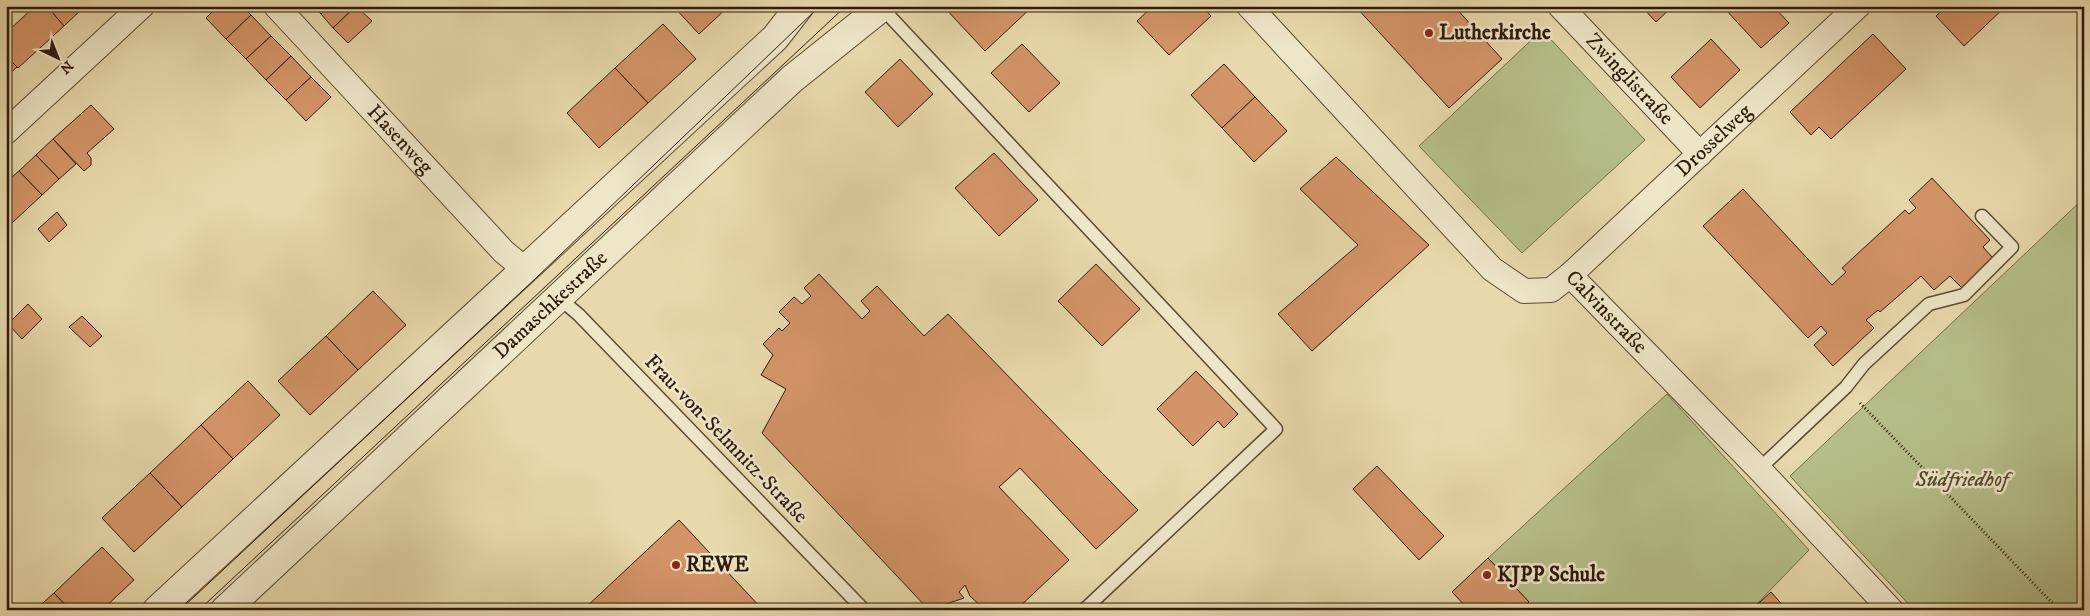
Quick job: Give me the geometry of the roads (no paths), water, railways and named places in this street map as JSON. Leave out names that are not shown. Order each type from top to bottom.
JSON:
[{"type":"street","points":[[6,132],[142,6]]},
{"type":"street","name":"Hasenweg","points":[[276,6],[504,252],[526,270]]},
{"type":"street","name":"Damaschkestraße","points":[[157,610],[775,38],[800,6]]},
{"type":"street","name":"Calvinstraße","points":[[1249,6],[1492,270],[1524,291],[1551,290],[1570,275],[1759,469],[1891,610]]},
{"type":"street","name":"Zwinglistraße","points":[[1560,6],[1700,154]]},
{"type":"street","name":"Drosselweg","points":[[1570,275],[1858,6]]},
{"type":"street","name":"Damaschkestraße","points":[[224,610],[792,79],[883,7]]},
{"type":"street","points":[[526,270],[558,297]]},
{"type":"lane","points":[[883,7],[1276,429],[1084,610]]},
{"type":"lane","points":[[1759,469],[1846,387],[1864,364],[1929,304],[1964,295],[2012,247],[1982,216]]},
{"type":"lane","name":"Frau-von-Selmnitz-Straße","points":[[558,297],[579,315],[864,610]]},
{"type":"tram line","points":[[180,610],[536,278],[820,6]]},
{"type":"tram line","points":[[199,610],[846,6]]},
{"type":"place","name":"Lutherkirche","points":[[1429,33]]},
{"type":"place","name":"REWE","points":[[676,565]]},
{"type":"place","name":"KJPP Schule","points":[[1487,575]]},
{"type":"park label","name":"Südfriedhof","points":[[1962,480]]}]
